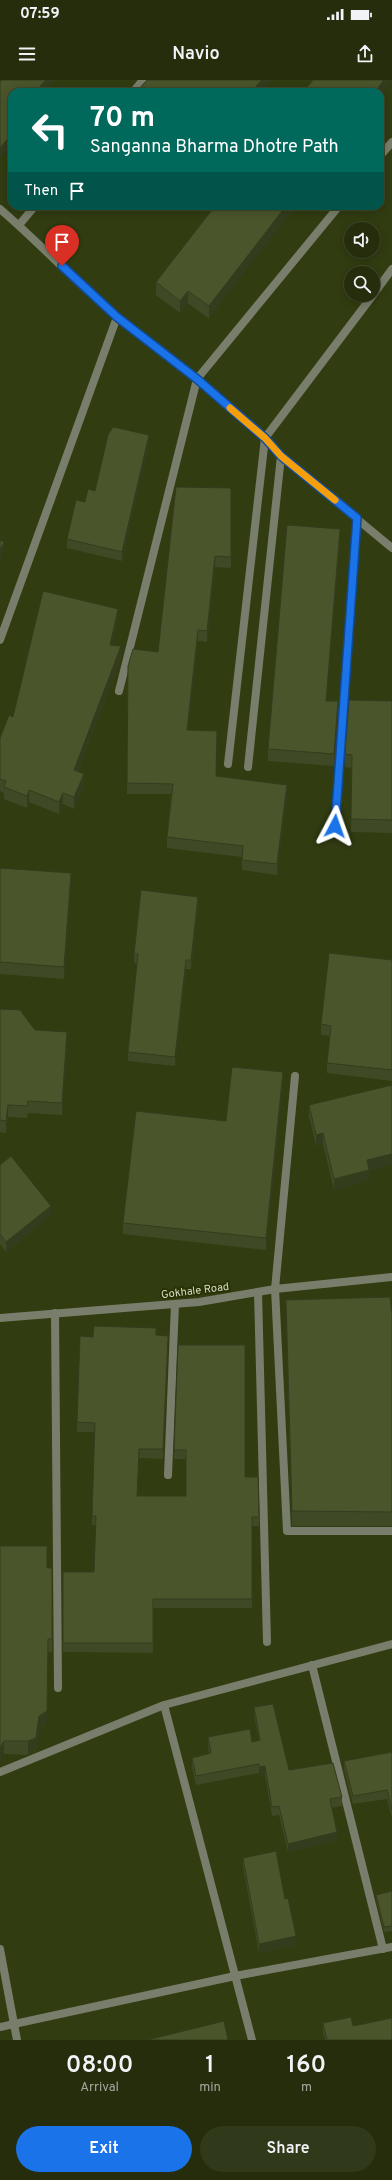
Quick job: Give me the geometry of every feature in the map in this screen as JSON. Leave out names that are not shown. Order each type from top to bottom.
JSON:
[{"type":"street","points":[[136,88],[143,80]]},
{"type":"street","points":[[384,151],[392,142]]},
{"type":"street","points":[[0,209],[117,317],[197,379],[265,438],[281,456],[392,548]]},
{"type":"street","points":[[19,225],[32,210]]},
{"type":"street","points":[[119,692],[197,379],[336,210]]},
{"type":"street","points":[[380,285],[392,269]]},
{"type":"street","points":[[228,764],[265,438],[368,302]]},
{"type":"street","points":[[0,640],[117,317]]},
{"type":"street","points":[[248,767],[281,456]]},
{"type":"street","points":[[335,826],[357,518]]},
{"type":"street","points":[[295,1076],[276,1289],[287,1531],[392,1531]]},
{"type":"street","name":"Gokhale Road","points":[[0,1318],[175,1304],[276,1289],[392,1277]]},
{"type":"street","points":[[258,1292],[267,1642]]},
{"type":"street","points":[[168,1475],[175,1304]]},
{"type":"street","points":[[55,1313],[58,1688]]},
{"type":"street","points":[[0,1772],[164,1705],[392,1644]]},
{"type":"street","points":[[312,1665],[383,1949]]},
{"type":"street","points":[[164,1705],[252,2040]]},
{"type":"street","points":[[0,2027],[234,1976],[392,1947]]},
{"type":"street","points":[[1,1955],[17,2040]]},
{"type":"building","points":[[2,80],[46,80],[39,88],[8,88],[8,139],[0,148],[0,82]]},
{"type":"building","points":[[147,80],[262,80],[255,88],[140,88]]},
{"type":"building","points":[[313,80],[384,80],[378,88],[306,88]]},
{"type":"building","points":[[212,210],[283,210],[209,306],[188,291],[180,301],[156,282]]},
{"type":"building","points":[[113,427],[149,435],[122,552],[67,539],[76,500],[85,502],[88,489],[95,491],[108,435]]},
{"type":"building","points":[[176,487],[231,488],[231,557],[215,556],[207,631],[198,630],[187,730],[217,731],[216,776],[287,785],[277,864],[242,860],[243,846],[167,837],[173,784],[127,783],[128,666],[133,649],[158,652]]},
{"type":"building","points":[[287,525],[340,529],[326,701],[338,701],[334,754],[268,749]]},
{"type":"building","points":[[0,540],[4,542],[0,551]]},
{"type":"building","points":[[43,591],[118,609],[110,645],[121,646],[74,770],[84,774],[74,797],[63,793],[59,802],[29,790],[27,796],[4,787],[6,781],[0,779],[0,738],[9,715],[13,717]]},
{"type":"building","points":[[349,700],[392,701],[392,820],[351,819],[352,755],[345,754]]},
{"type":"building","points":[[0,868],[71,873],[64,967],[0,962]]},
{"type":"building","points":[[141,890],[198,897],[191,960],[186,960],[175,1057],[128,1052],[138,954],[134,954]]},
{"type":"building","points":[[329,953],[392,960],[392,1070],[327,1063],[331,1026],[321,1024]]},
{"type":"building","points":[[0,1009],[20,1010],[35,1030],[67,1032],[62,1103],[28,1101],[27,1106],[8,1105],[6,1121],[0,1120]]},
{"type":"building","points":[[232,1067],[283,1072],[266,1238],[123,1223],[136,1111],[226,1121]]},
{"type":"building","points":[[392,1085],[392,1154],[367,1160],[369,1170],[334,1179],[323,1133],[316,1135],[309,1105]]},
{"type":"building","points":[[11,1156],[51,1206],[6,1242],[0,1234],[0,1165]]},
{"type":"building","points":[[390,1297],[392,1314],[392,1512],[292,1511],[286,1300]]},
{"type":"building","points":[[94,1326],[156,1328],[156,1335],[168,1336],[163,1449],[139,1449],[137,1496],[186,1496],[186,1450],[174,1450],[178,1345],[245,1345],[245,1477],[258,1477],[259,1517],[252,1517],[252,1599],[153,1599],[153,1643],[63,1643],[63,1572],[94,1572],[96,1516],[92,1516],[95,1423],[77,1422],[80,1336],[93,1337]]},
{"type":"building","points":[[0,1546],[47,1546],[47,1568],[52,1568],[52,1639],[48,1639],[47,1711],[39,1716],[36,1738],[28,1741],[4,1741],[0,1748]]},
{"type":"building","points":[[273,1704],[289,1770],[333,1763],[342,1797],[330,1799],[337,1832],[288,1844],[279,1806],[272,1807],[265,1766],[259,1767],[259,1764],[196,1776],[192,1758],[211,1753],[208,1737],[250,1729],[252,1742],[260,1740],[254,1707]]},
{"type":"building","points":[[392,1752],[392,1810],[387,1790],[353,1796],[344,1761]]},
{"type":"building","points":[[276,1851],[285,1899],[288,1898],[296,1936],[259,1944],[243,1858]]},
{"type":"building","points":[[392,1891],[392,1926],[384,1927],[376,1895]]},
{"type":"building","points":[[351,2017],[353,2026],[392,2018],[392,2040],[327,2040],[323,2023]]},
{"type":"building","points":[[224,2021],[228,2040],[147,2040]]},
{"type":"slow traffic","points":[[230,408],[265,438],[281,456],[335,500]]},
{"type":"route","points":[[62,266],[117,317],[197,379],[265,438],[281,456],[357,518],[335,826]]}]
